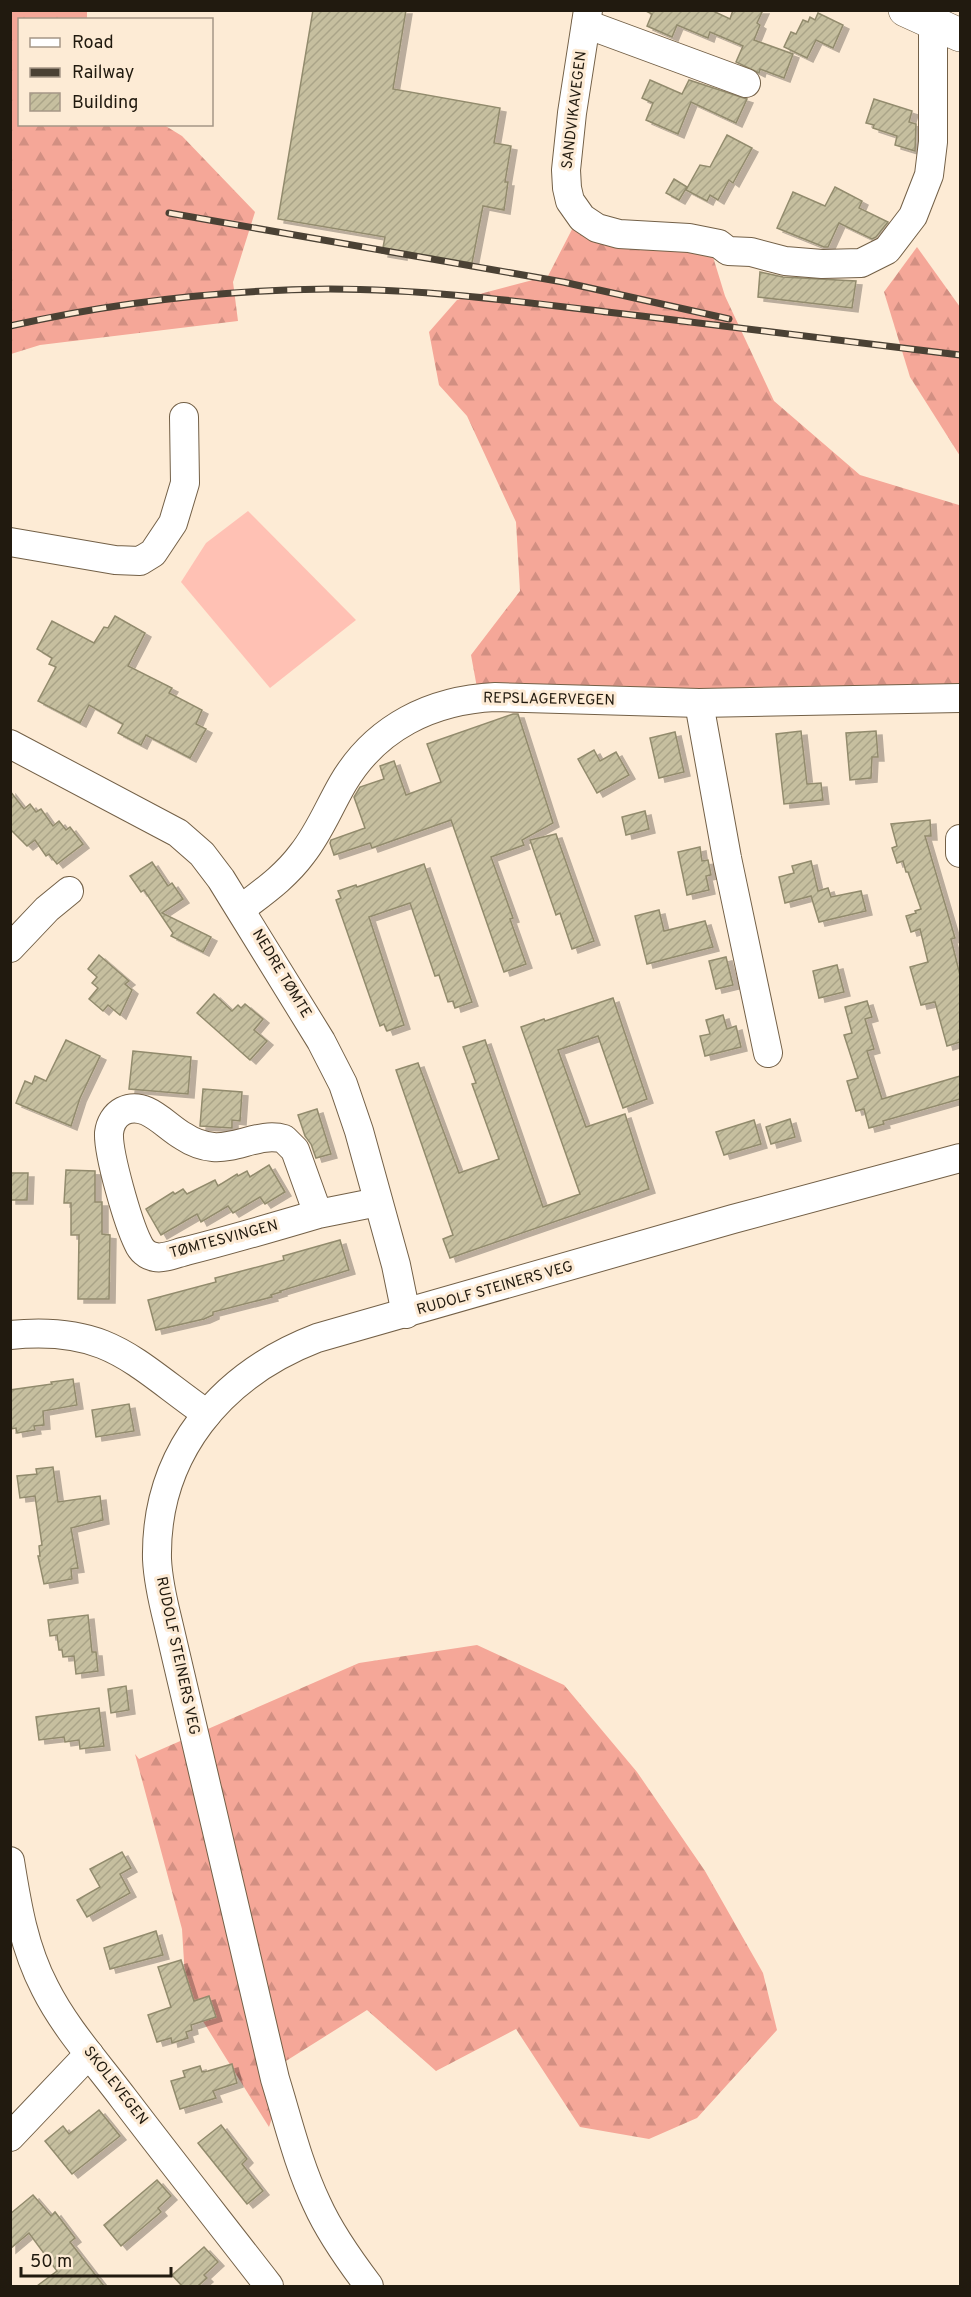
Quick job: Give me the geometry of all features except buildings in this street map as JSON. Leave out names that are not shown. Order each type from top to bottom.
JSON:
[{"type":"street","name":"SANDVIKAVEGEN","points":[[746,83],[587,17],[566,170],[570,201],[582,218],[597,228],[618,234],[690,238],[784,261],[861,263],[887,250],[913,216],[929,175],[933,142],[933,20]]},
{"type":"street","points":[[10,542],[115,560],[140,561],[153,553],[173,523],[185,483],[184,417]]},
{"type":"street","name":"REPSLAGERVEGEN","points":[[241,909],[290,870],[303,853],[355,764],[374,745],[413,716],[466,699],[495,697],[699,703],[960,698]]},
{"type":"street","points":[[699,703],[727,858],[768,1053]]},
{"type":"street","name":"NEDRE TØMTE","points":[[10,744],[178,833],[202,854],[241,909],[334,1064],[352,1108],[396,1265],[406,1314]]},
{"type":"street","points":[[960,839],[960,853]]},
{"type":"street","points":[[14,939],[69,891]]},
{"type":"street","name":"TØMTESVINGEN","points":[[318,1214],[296,1150],[284,1139],[268,1138],[227,1147],[205,1145],[185,1138],[154,1115],[138,1108],[122,1112],[111,1125],[110,1144],[125,1206],[138,1243],[153,1257],[197,1248],[318,1214],[378,1202]]},
{"type":"street","name":"RUDOLF STEINERS VEG","points":[[369,2286],[343,2249],[317,2204],[275,2079],[161,1594],[157,1560],[158,1530],[165,1497],[183,1450],[207,1414],[241,1380],[281,1354],[325,1336],[734,1219],[960,1158]]},
{"type":"street","points":[[10,1335],[57,1333],[101,1342],[134,1360],[207,1414]]},
{"type":"street","name":"SKOLEVEGEN","points":[[10,1861],[19,1918],[30,1954],[51,1998],[89,2054],[269,2286]]},
{"type":"street","points":[[10,2137],[89,2054]]},
{"type":"green space","points":[[11,10],[87,11],[87,18],[18,18],[18,126],[166,126],[182,136],[255,212],[233,282],[238,321],[40,345],[11,354]]},
{"type":"green space","points":[[583,208],[605,221],[710,247],[725,296],[774,401],[860,475],[959,505],[960,501],[960,695],[480,704],[471,655],[520,591],[516,522],[467,416],[439,385],[429,332],[457,300],[548,276]]},
{"type":"green space","points":[[917,247],[960,307],[960,456],[910,377],[884,292]]},
{"type":"green space","points":[[477,1645],[564,1685],[637,1772],[705,1871],[763,1973],[777,2030],[697,2118],[649,2139],[580,2127],[516,2029],[436,2071],[367,2010],[278,2066],[275,2109],[269,2127],[186,1994],[182,1929],[135,1754],[139,1759],[359,1663]]},
{"type":"shaded area","points":[[248,511],[356,620],[270,688],[181,582],[206,543]]},
{"type":"railway","points":[[169,213],[563,282],[729,319]]},
{"type":"railway","points":[[10,326],[90,310],[169,299],[290,290],[365,290],[434,293],[504,300],[960,355]]}]
